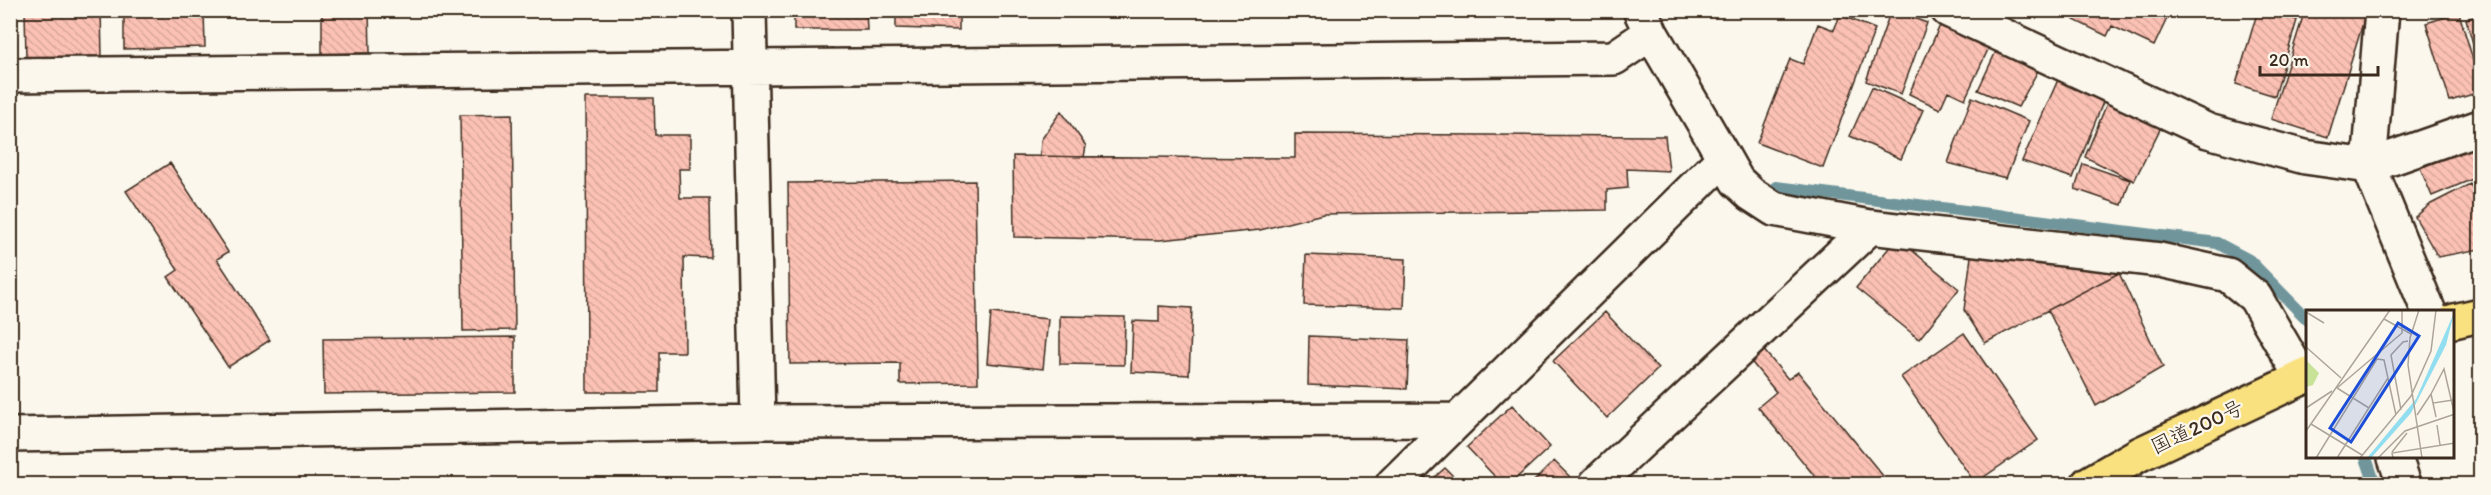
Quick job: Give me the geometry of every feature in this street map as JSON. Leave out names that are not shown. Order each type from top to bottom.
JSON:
[{"type":"highway","points":[[2455,321],[2481,315]]},
{"type":"highway","name":"国道200号","points":[[2088,484],[2140,454],[2305,376]]},
{"type":"street","points":[[749,10],[758,422]]},
{"type":"street","points":[[1948,10],[2208,131],[2305,157],[2369,165],[2481,127]]},
{"type":"street","points":[[2382,10],[2369,165],[2428,310]]},
{"type":"street","points":[[10,75],[1614,58],[1645,22],[1737,181],[1774,210],[1870,227],[2160,260],[2228,275],[2254,297],[2305,376]]},
{"type":"street","points":[[1393,484],[1724,158]]},
{"type":"street","points":[[1596,484],[1870,227]]},
{"type":"street","points":[[10,435],[758,422],[1458,420]]},
{"type":"street","points":[[2395,459],[2404,484]]},
{"type":"building","points":[[25,10],[101,10],[102,57],[26,58]]},
{"type":"building","points":[[124,10],[204,10],[205,47],[124,49]]},
{"type":"building","points":[[322,10],[369,10],[370,53],[322,54]]},
{"type":"building","points":[[794,10],[866,10],[867,30],[794,30]]},
{"type":"building","points":[[896,10],[959,10],[959,30],[896,28]]},
{"type":"building","points":[[1891,10],[1927,23],[1901,94],[1866,81]]},
{"type":"building","points":[[2078,10],[2171,10],[2154,46],[2112,26],[2107,36],[2074,20]]},
{"type":"building","points":[[2258,10],[2266,10],[2297,20],[2275,96],[2236,84]]},
{"type":"building","points":[[2276,10],[2300,10],[2297,19]]},
{"type":"building","points":[[2305,10],[2367,10],[2328,137],[2271,119]]},
{"type":"building","points":[[2459,13],[2480,83],[2480,92],[2450,101],[2426,23]]},
{"type":"building","points":[[1840,15],[1875,29],[1823,168],[1757,143],[1790,59],[1803,64],[1818,24],[1834,30]]},
{"type":"building","points":[[2480,15],[2480,45],[2474,47],[2466,19]]},
{"type":"building","points":[[1942,21],[1991,43],[1965,99],[1948,91],[1940,109],[1909,94]]},
{"type":"building","points":[[2480,45],[2480,70],[2474,47]]},
{"type":"building","points":[[1998,47],[2040,67],[2018,107],[1978,90]]},
{"type":"building","points":[[2061,73],[2107,92],[2073,178],[2022,161]]},
{"type":"building","points":[[1872,87],[1923,110],[1901,159],[1850,136]]},
{"type":"building","points":[[2110,96],[2164,121],[2134,181],[2085,157]]},
{"type":"building","points":[[1972,97],[2029,121],[2006,178],[1948,163]]},
{"type":"building","points":[[586,98],[654,98],[655,135],[690,135],[690,169],[679,169],[680,198],[710,198],[711,258],[684,257],[685,352],[659,352],[659,392],[587,392]]},
{"type":"building","points":[[1061,111],[1086,146],[1084,157],[1040,156],[1041,140]]},
{"type":"building","points":[[512,114],[515,330],[463,331],[460,115]]},
{"type":"building","points":[[1295,134],[1665,136],[1669,171],[1627,169],[1628,188],[1607,190],[1607,210],[1323,214],[1260,230],[1160,240],[1014,237],[1013,156],[1295,158]]},
{"type":"building","points":[[2480,144],[2480,176],[2432,196],[2420,168]]},
{"type":"building","points":[[170,163],[228,252],[217,259],[270,340],[228,367],[168,277],[178,270],[126,191]]},
{"type":"building","points":[[2083,164],[2130,180],[2122,205],[2075,189]]},
{"type":"building","points":[[975,181],[978,383],[900,384],[900,363],[790,364],[788,183]]},
{"type":"building","points":[[2470,184],[2480,203],[2480,249],[2438,257],[2415,217],[2431,204]]},
{"type":"building","points":[[1897,238],[1959,289],[1919,339],[1856,288]]},
{"type":"building","points":[[1972,249],[2118,265],[2119,273],[1985,343],[1964,310]]},
{"type":"building","points":[[1306,255],[1406,259],[1404,308],[1304,305]]},
{"type":"building","points":[[2119,273],[2163,367],[2096,406],[2048,310]]},
{"type":"building","points":[[1159,306],[1192,308],[1189,375],[1131,372],[1133,321],[1159,322]]},
{"type":"building","points":[[1605,312],[1658,369],[1607,418],[1553,361]]},
{"type":"building","points":[[991,313],[1048,319],[1043,369],[987,363]]},
{"type":"building","points":[[1060,316],[1125,317],[1124,365],[1060,364]]},
{"type":"building","points":[[1964,333],[2038,440],[1975,483],[1901,377]]},
{"type":"building","points":[[1309,336],[1409,340],[1407,389],[1308,385]]},
{"type":"building","points":[[515,337],[515,392],[324,394],[323,339]]},
{"type":"building","points":[[1762,348],[1788,379],[1798,372],[1883,476],[1874,484],[1821,484],[1758,407],[1776,392],[1749,359]]},
{"type":"building","points":[[1512,405],[1550,447],[1510,484],[1502,484],[1467,447]]},
{"type":"building","points":[[1554,461],[1575,482],[1573,484],[1531,484]]},
{"type":"building","points":[[1445,468],[1461,484],[1427,484]]},
{"type":"waterway","points":[[1776,187],[2217,243],[2249,260],[2306,318]]},
{"type":"waterway","points":[[2366,459],[2375,484]]}]
